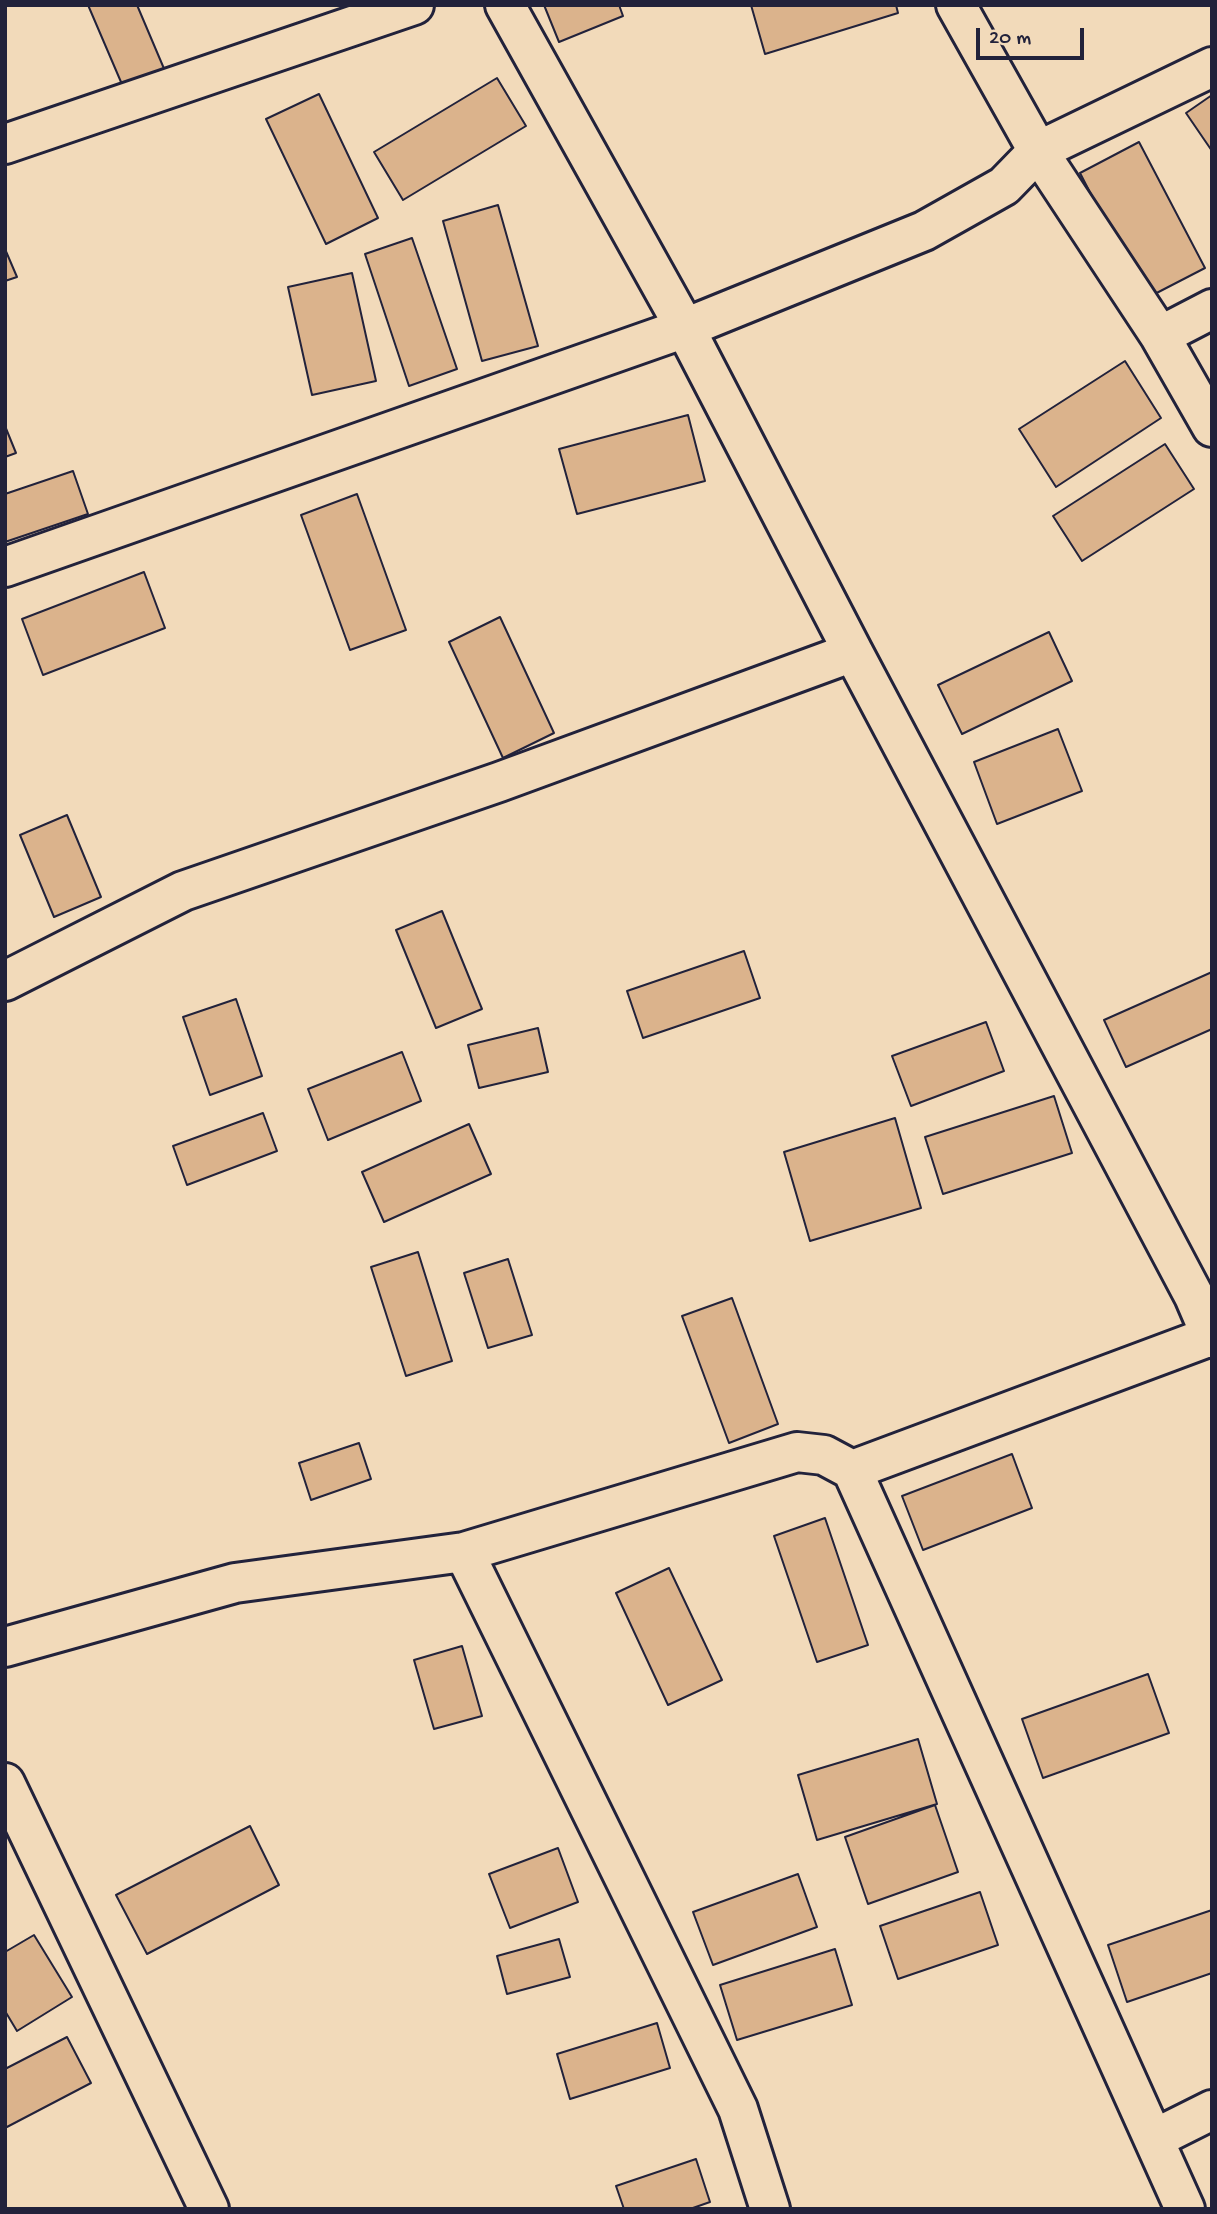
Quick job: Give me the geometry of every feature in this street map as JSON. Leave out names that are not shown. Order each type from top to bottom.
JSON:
[{"type":"street","points":[[5,144],[414,5]]},
{"type":"street","points":[[505,5],[685,328],[853,652],[1203,1292],[1211,1337],[852,1470]]},
{"type":"street","points":[[956,5],[1038,151],[1160,336],[1212,427]]},
{"type":"street","points":[[5,567],[685,328],[923,230],[1004,186],[1038,151],[1212,66]]},
{"type":"street","points":[[1160,336],[1212,309]]},
{"type":"street","points":[[5,981],[183,891],[499,782],[853,652]]},
{"type":"street","points":[[5,1647],[235,1583],[464,1552],[797,1452],[824,1455],[852,1470],[1185,2209]]},
{"type":"street","points":[[464,1552],[738,2109],[770,2209]]},
{"type":"street","points":[[5,1783],[209,2209]]},
{"type":"street","points":[[1154,2138],[1212,2109]]},
{"type":"building","points":[[88,5],[137,5],[165,71],[124,89]]},
{"type":"building","points":[[544,5],[619,5],[623,16],[559,42]]},
{"type":"building","points":[[751,5],[896,5],[898,13],[765,54]]},
{"type":"building","points":[[497,78],[526,126],[403,200],[374,152]]},
{"type":"building","points":[[319,94],[378,218],[326,244],[266,119]]},
{"type":"building","points":[[1212,95],[1212,151],[1186,113]]},
{"type":"building","points":[[1139,142],[1205,268],[1145,299],[1080,173]]},
{"type":"building","points":[[498,205],[538,346],[482,361],[443,221]]},
{"type":"building","points":[[412,238],[457,369],[409,386],[365,254]]},
{"type":"building","points":[[5,249],[17,277],[5,281]]},
{"type":"building","points":[[352,273],[376,381],[312,395],[288,287]]},
{"type":"building","points":[[1125,361],[1161,418],[1056,487],[1019,429]]},
{"type":"building","points":[[688,415],[705,481],[577,514],[559,449]]},
{"type":"building","points":[[5,426],[16,453],[5,457]]},
{"type":"building","points":[[1165,444],[1194,489],[1082,561],[1053,516]]},
{"type":"building","points":[[73,471],[88,514],[5,542],[5,494]]},
{"type":"building","points":[[357,494],[406,630],[350,650],[301,515]]},
{"type":"building","points":[[144,572],[165,628],[43,675],[22,619]]},
{"type":"building","points":[[500,617],[554,733],[503,758],[449,642]]},
{"type":"building","points":[[1049,632],[1072,681],[962,734],[938,685]]},
{"type":"building","points":[[1058,729],[1082,791],[997,824],[974,762]]},
{"type":"building","points":[[67,815],[101,897],[54,917],[20,835]]},
{"type":"building","points":[[442,911],[482,1009],[436,1028],[396,930]]},
{"type":"building","points":[[744,951],[760,998],[643,1038],[627,991]]},
{"type":"building","points":[[1212,972],[1212,1029],[1126,1067],[1104,1020]]},
{"type":"building","points":[[236,999],[262,1076],[210,1095],[183,1017]]},
{"type":"building","points":[[986,1022],[1004,1071],[911,1106],[892,1056]]},
{"type":"building","points":[[538,1028],[548,1072],[479,1088],[468,1045]]},
{"type":"building","points":[[402,1052],[421,1101],[328,1140],[308,1089]]},
{"type":"building","points":[[1054,1096],[1072,1153],[943,1194],[925,1137]]},
{"type":"building","points":[[263,1113],[277,1151],[187,1185],[173,1146]]},
{"type":"building","points":[[895,1118],[921,1208],[810,1241],[784,1152]]},
{"type":"building","points":[[469,1124],[491,1174],[384,1222],[362,1172]]},
{"type":"building","points":[[418,1252],[452,1361],[406,1376],[371,1267]]},
{"type":"building","points":[[508,1259],[532,1335],[488,1348],[464,1273]]},
{"type":"building","points":[[732,1298],[778,1424],[729,1443],[682,1316]]},
{"type":"building","points":[[359,1443],[371,1479],[311,1500],[299,1463]]},
{"type":"building","points":[[1012,1454],[1032,1508],[923,1550],[902,1496]]},
{"type":"building","points":[[825,1518],[868,1645],[817,1662],[774,1536]]},
{"type":"building","points":[[669,1568],[722,1680],[668,1705],[616,1593]]},
{"type":"building","points":[[462,1646],[482,1716],[434,1729],[414,1660]]},
{"type":"building","points":[[1148,1674],[1169,1733],[1043,1778],[1022,1719]]},
{"type":"building","points":[[918,1739],[937,1804],[817,1840],[798,1775]]},
{"type":"building","points":[[935,1805],[958,1872],[868,1904],[845,1837]]},
{"type":"building","points":[[250,1826],[279,1885],[147,1954],[116,1895]]},
{"type":"building","points":[[558,1848],[578,1902],[510,1928],[489,1874]]},
{"type":"building","points":[[798,1874],[817,1927],[713,1965],[693,1912]]},
{"type":"building","points":[[980,1892],[998,1945],[898,1979],[880,1926]]},
{"type":"building","points":[[1212,1910],[1212,1973],[1127,2002],[1108,1945]]},
{"type":"building","points":[[34,1935],[72,1997],[17,2031],[5,2011],[5,1952]]},
{"type":"building","points":[[559,1939],[570,1977],[507,1994],[497,1956]]},
{"type":"building","points":[[835,1949],[852,2005],[737,2040],[720,1985]]},
{"type":"building","points":[[657,2023],[670,2068],[570,2099],[557,2054]]},
{"type":"building","points":[[67,2037],[91,2083],[5,2128],[5,2069]]},
{"type":"building","points":[[696,2159],[710,2202],[690,2209],[624,2209],[616,2186]]}]
